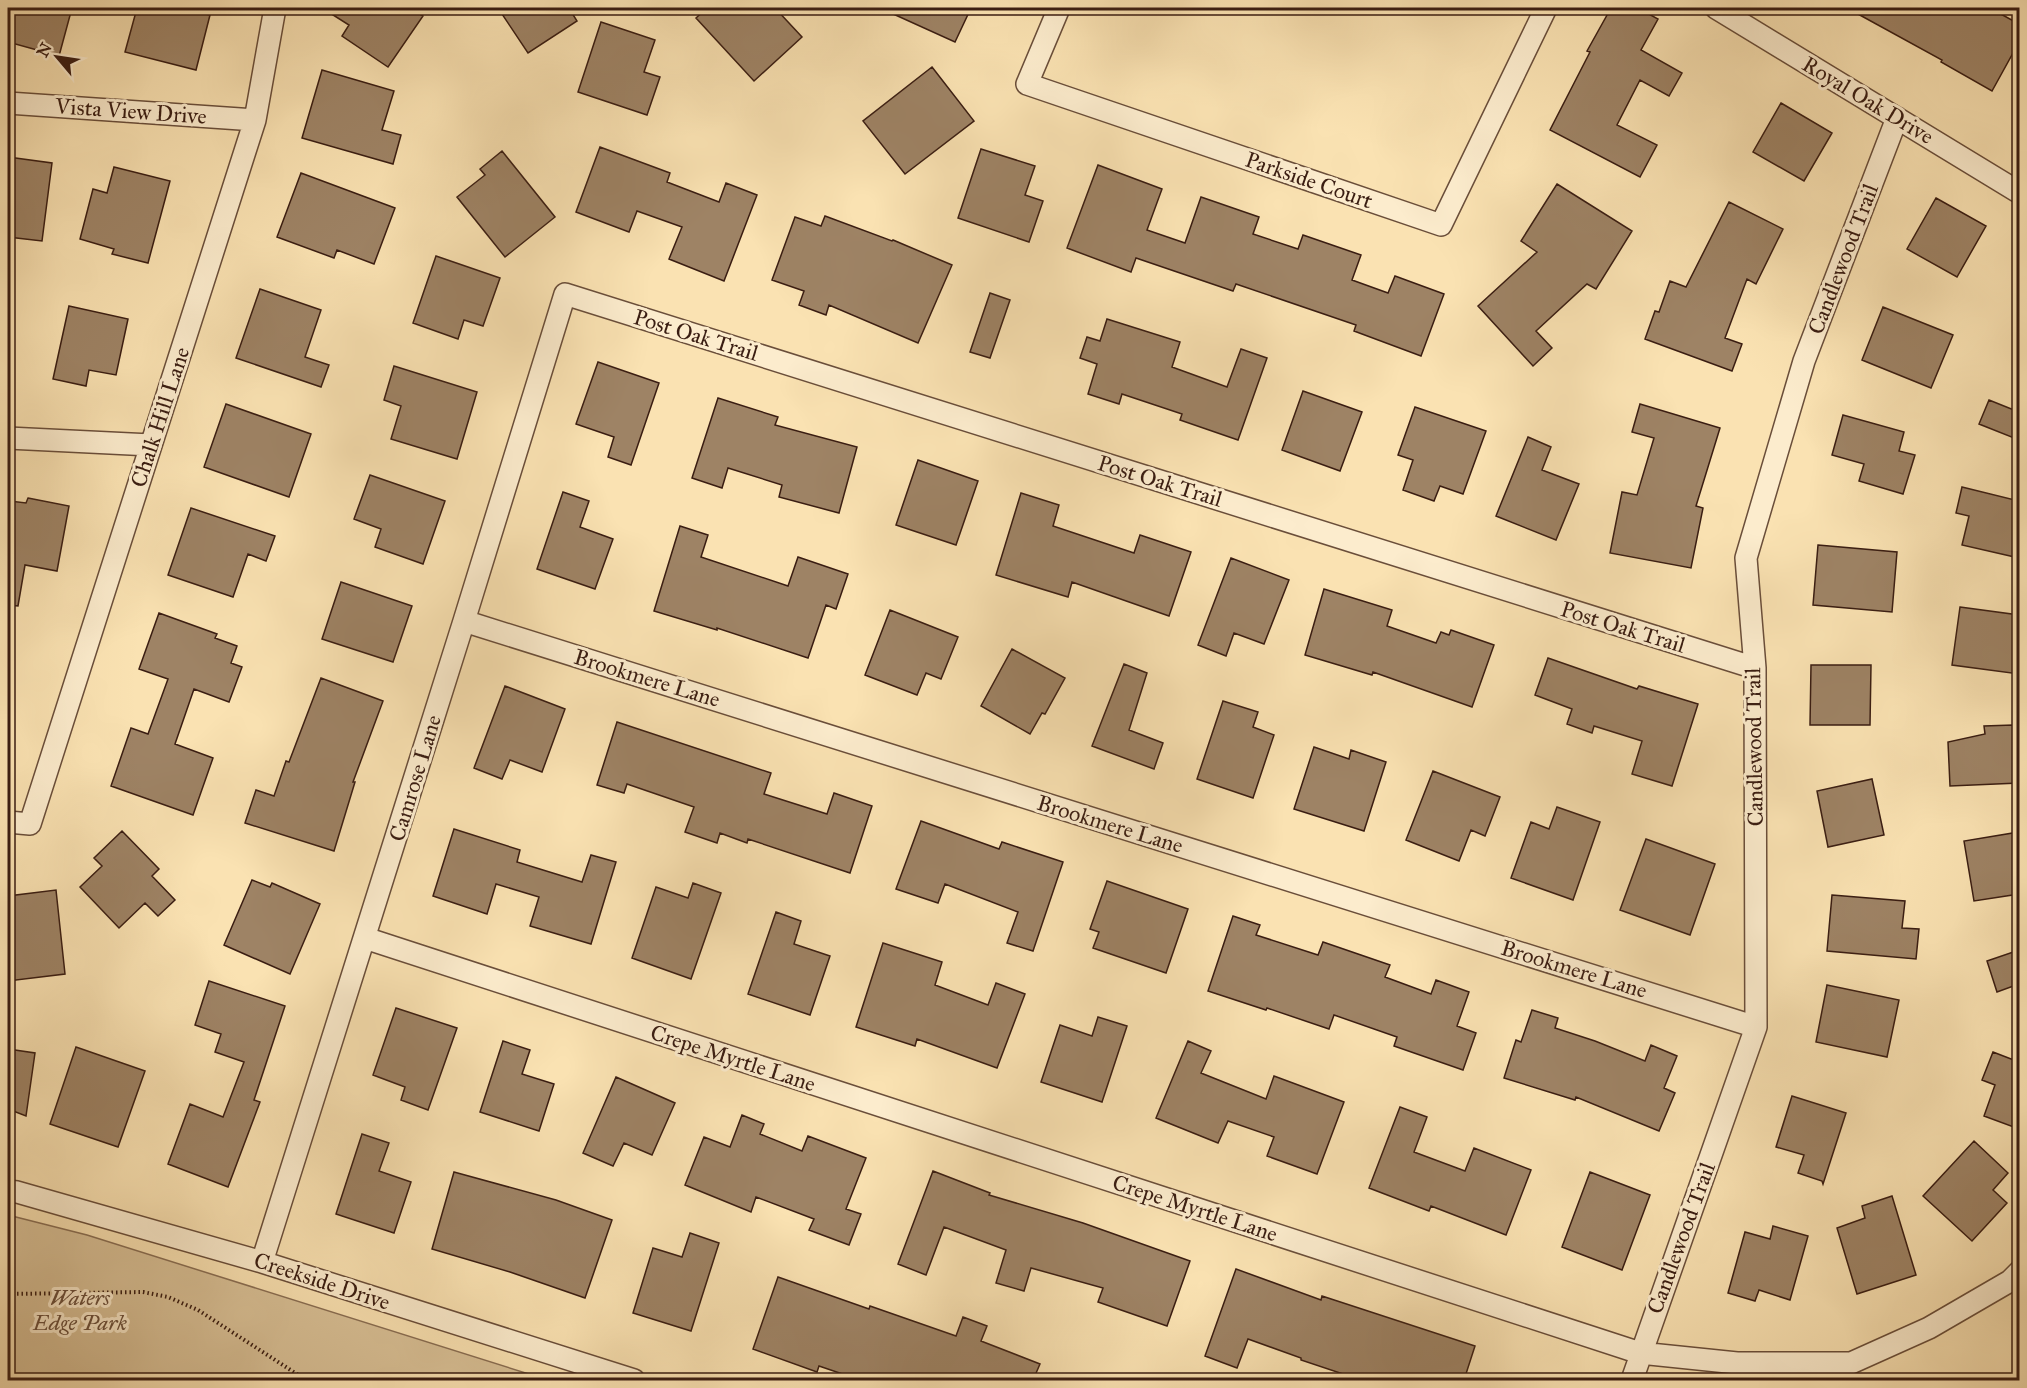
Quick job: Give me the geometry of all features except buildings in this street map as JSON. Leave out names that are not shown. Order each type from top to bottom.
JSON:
[{"type":"street","name":"Chalk Hill Lane","points":[[8,822],[30,824],[255,120],[274,8]]},
{"type":"street","name":"Parkside Court","points":[[1059,8],[1027,84],[1441,225],[1546,8]]},
{"type":"street","name":"Royal Oak Drive","points":[[1716,8],[2019,193]]},
{"type":"street","name":"Vista View Drive","points":[[8,103],[255,120]]},
{"type":"street","name":"Candlewood Trail","points":[[1632,1380],[1756,1027],[1755,668],[1746,558],[1804,361],[1897,118]]},
{"type":"street","name":"Post Oak Trail","points":[[565,294],[1755,668]]},
{"type":"street","name":"Camrose Lane","points":[[262,1262],[565,294]]},
{"type":"street","points":[[8,438],[151,445]]},
{"type":"street","name":"Brookmere Lane","points":[[464,621],[1756,1027]]},
{"type":"street","name":"Crepe Myrtle Lane","points":[[365,938],[1640,1353],[1737,1363],[1851,1363],[1929,1328],[2010,1281],[2019,1271]]},
{"type":"street","name":"Creekside Drive","points":[[8,1191],[262,1262],[634,1380]]},
{"type":"path","points":[[8,1294],[143,1292],[168,1297],[198,1310],[306,1380]]},
{"type":"green space","name":"Waters Edge Park","points":[[8,1215],[87,1235],[548,1380],[8,1380]]}]
